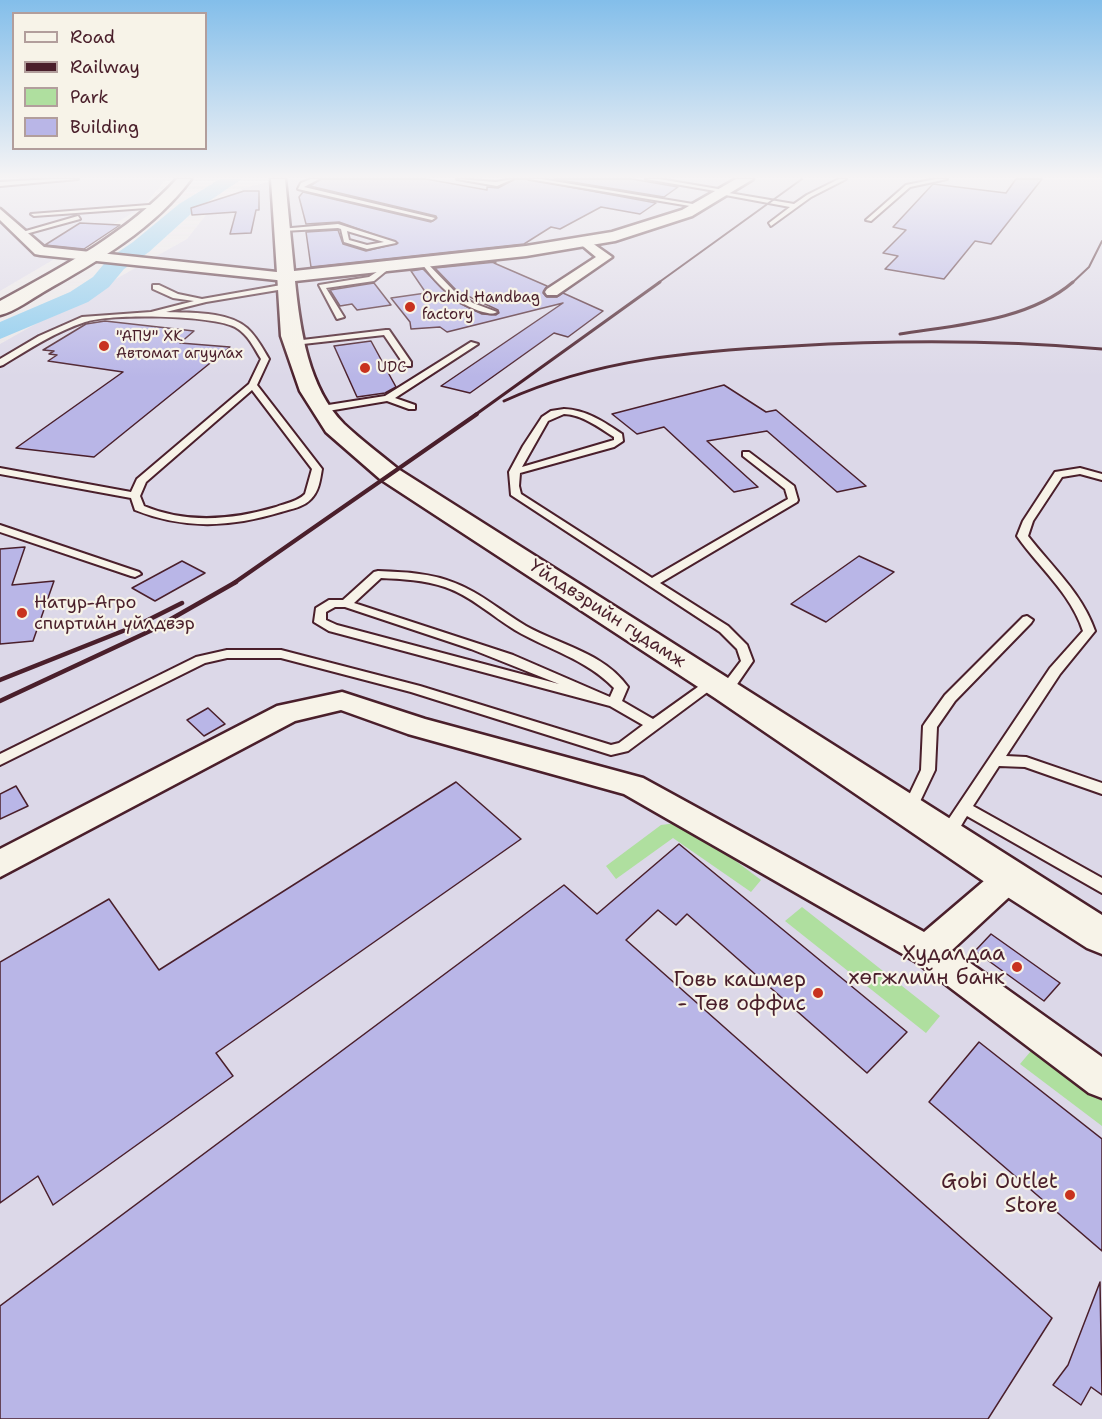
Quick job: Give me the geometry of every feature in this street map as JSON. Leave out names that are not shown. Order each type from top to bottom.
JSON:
[{"type":"main road","points":[[0,309],[95,257],[111,245]]},
{"type":"main road","name":"Yйлдвэрийн гудамж","points":[[284,245],[294,342],[311,390],[334,427],[389,474],[720,686],[1009,878],[1102,936]]},
{"type":"main road","points":[[287,281],[560,245]]},
{"type":"street","points":[[34,245],[40,251],[164,264],[287,281]]},
{"type":"street","points":[[552,292],[605,256],[590,245]]},
{"type":"street","points":[[0,864],[287,713],[342,701],[418,727],[633,786],[927,951],[1102,1080]]},
{"type":"street","points":[[927,951],[1009,878]]},
{"type":"lane","points":[[361,245],[379,245]]},
{"type":"lane","points":[[424,263],[445,288],[466,305],[493,312]]},
{"type":"lane","points":[[340,317],[322,287],[371,279],[388,267]]},
{"type":"lane","points":[[151,314],[287,281]]},
{"type":"lane","points":[[156,287],[176,296],[206,300]]},
{"type":"lane","points":[[0,363],[42,338],[85,319],[151,314],[212,319],[236,324],[249,336],[265,359],[253,385],[141,481],[135,496],[139,508],[157,517],[216,522],[237,520],[305,500],[314,488],[317,469],[253,385]]},
{"type":"lane","points":[[294,342],[386,332],[408,364]]},
{"type":"lane","points":[[322,409],[388,398],[474,344]]},
{"type":"lane","points":[[388,398],[412,407]]},
{"type":"lane","points":[[0,760],[201,660],[235,654],[281,654],[415,689],[611,750],[619,749],[653,725],[720,686],[747,661],[743,648],[724,629],[516,495],[512,486],[514,472],[545,419],[553,413],[563,410],[575,411],[619,436],[618,441],[611,445],[514,472]]},
{"type":"lane","points":[[651,583],[793,500],[790,488],[746,453]]},
{"type":"lane","points":[[0,471],[135,496]]},
{"type":"lane","points":[[946,835],[1055,671],[1089,631],[1084,612],[1073,596],[1038,560],[1022,536],[1028,521],[1059,474],[1080,471],[1102,477]]},
{"type":"lane","points":[[0,528],[135,574]]},
{"type":"lane","points":[[346,604],[378,574],[406,576],[459,588],[529,633],[588,658],[606,670],[621,687],[609,701]]},
{"type":"lane","points":[[609,701],[320,622],[320,611],[333,603],[346,604],[484,650],[570,683],[609,701],[653,725]]},
{"type":"lane","points":[[353,632],[372,612]]},
{"type":"lane","points":[[909,810],[928,771],[930,726],[950,698],[1027,620]]},
{"type":"lane","points":[[997,761],[1026,762],[1102,789]]},
{"type":"lane","points":[[965,808],[1102,886]]},
{"type":"shaded area","points":[[0,245],[78,245],[0,291]]},
{"type":"shaded area","points":[[176,245],[1102,245],[1102,1419],[0,1419],[0,344]]},
{"type":"green space","points":[[684,822],[761,880],[751,892],[673,838],[616,879],[606,866],[661,825]]},
{"type":"green space","points":[[802,907],[940,1016],[926,1033],[785,921]]},
{"type":"green space","points":[[1036,1045],[1102,1096],[1102,1126],[1020,1064]]},
{"type":"building","points":[[47,245],[90,245],[84,249]]},
{"type":"building","points":[[308,245],[347,245],[366,251],[389,245],[513,245],[311,267]]},
{"type":"building","points":[[891,245],[972,245],[944,279],[885,269],[898,256],[883,253]]},
{"type":"building","points":[[496,262],[494,263],[547,286],[543,293],[547,297],[557,297],[563,293],[603,311],[568,337],[554,333],[470,393],[441,386],[563,303],[447,332],[440,327],[411,329],[410,322],[391,298],[426,293],[411,271],[423,269],[455,301],[482,314],[496,315],[499,313],[498,310],[457,291],[435,268]]},
{"type":"building","points":[[374,283],[391,305],[357,310],[352,304],[340,306],[330,290]]},
{"type":"building","points":[[105,321],[194,331],[180,343],[230,347],[94,457],[16,448],[123,372],[48,361],[57,355],[49,354],[54,351],[43,350],[86,324]]},
{"type":"building","name":"UDC","points":[[371,341],[396,387],[385,393],[357,397],[334,346]]},
{"type":"building","points":[[724,385],[766,412],[776,410],[866,486],[837,492],[767,431],[707,441],[758,487],[734,492],[664,427],[637,434],[612,414]]},
{"type":"building","name":"Натур-Агро спиртийн үйлдвэр","points":[[25,547],[12,585],[54,581],[33,641],[0,644],[0,549]]},
{"type":"building","points":[[859,556],[894,572],[826,622],[791,604]]},
{"type":"building","points":[[182,561],[205,573],[155,601],[132,588]]},
{"type":"building","points":[[208,708],[225,724],[204,736],[187,720]]},
{"type":"building","points":[[456,782],[521,839],[216,1053],[233,1076],[53,1205],[38,1176],[0,1203],[0,962],[109,899],[159,970]]},
{"type":"building","points":[[16,786],[28,806],[0,819],[0,794]]},
{"type":"building","points":[[679,844],[907,1032],[867,1073],[687,914],[676,925],[658,910],[626,940],[1052,1318],[988,1419],[0,1419],[0,1306],[564,885],[597,914]]},
{"type":"building","name":"Худалдаа хөгжлийн банк","points":[[991,934],[1060,983],[1044,1001],[975,951]]},
{"type":"building","name":"Gobi Outlet Store","points":[[979,1042],[1102,1139],[1102,1251],[929,1102]]},
{"type":"building","points":[[1100,1282],[1102,1395],[1091,1387],[1081,1405],[1053,1385],[1068,1365]]},
{"type":"waterway","points":[[0,331],[79,297],[101,282],[116,264],[143,245]]},
{"type":"railway","points":[[658,283],[710,245]]},
{"type":"railway","points":[[1072,283],[1089,267],[1100,245]]},
{"type":"railway","points":[[475,415],[660,282]]},
{"type":"railway","points":[[900,334],[968,324],[1014,313],[1055,295],[1073,282]]},
{"type":"railway","points":[[504,401],[574,375],[610,366],[719,351],[909,342],[1025,344],[1102,349]]},
{"type":"railway","points":[[234,583],[477,414]]},
{"type":"railway","points":[[0,701],[150,631],[236,582]]},
{"type":"railway","points":[[0,680],[138,625],[182,603]]},
{"type":"place","name":"Orchid Handbag factory","points":[[410,307]]},
{"type":"place","name":"\"АПУ\" ХК Автомат агуулах","points":[[104,346]]},
{"type":"place","name":"UDC","points":[[365,368]]},
{"type":"place","name":"Натур-Агро спиртийн үйлдвэр","points":[[22,613]]},
{"type":"place","name":"Худалдаа хөгжлийн банк","points":[[1017,967]]},
{"type":"place","name":"Говь кашмер - Төв оффис","points":[[818,993]]},
{"type":"place","name":"Gobi Outlet Store","points":[[1070,1195]]}]
